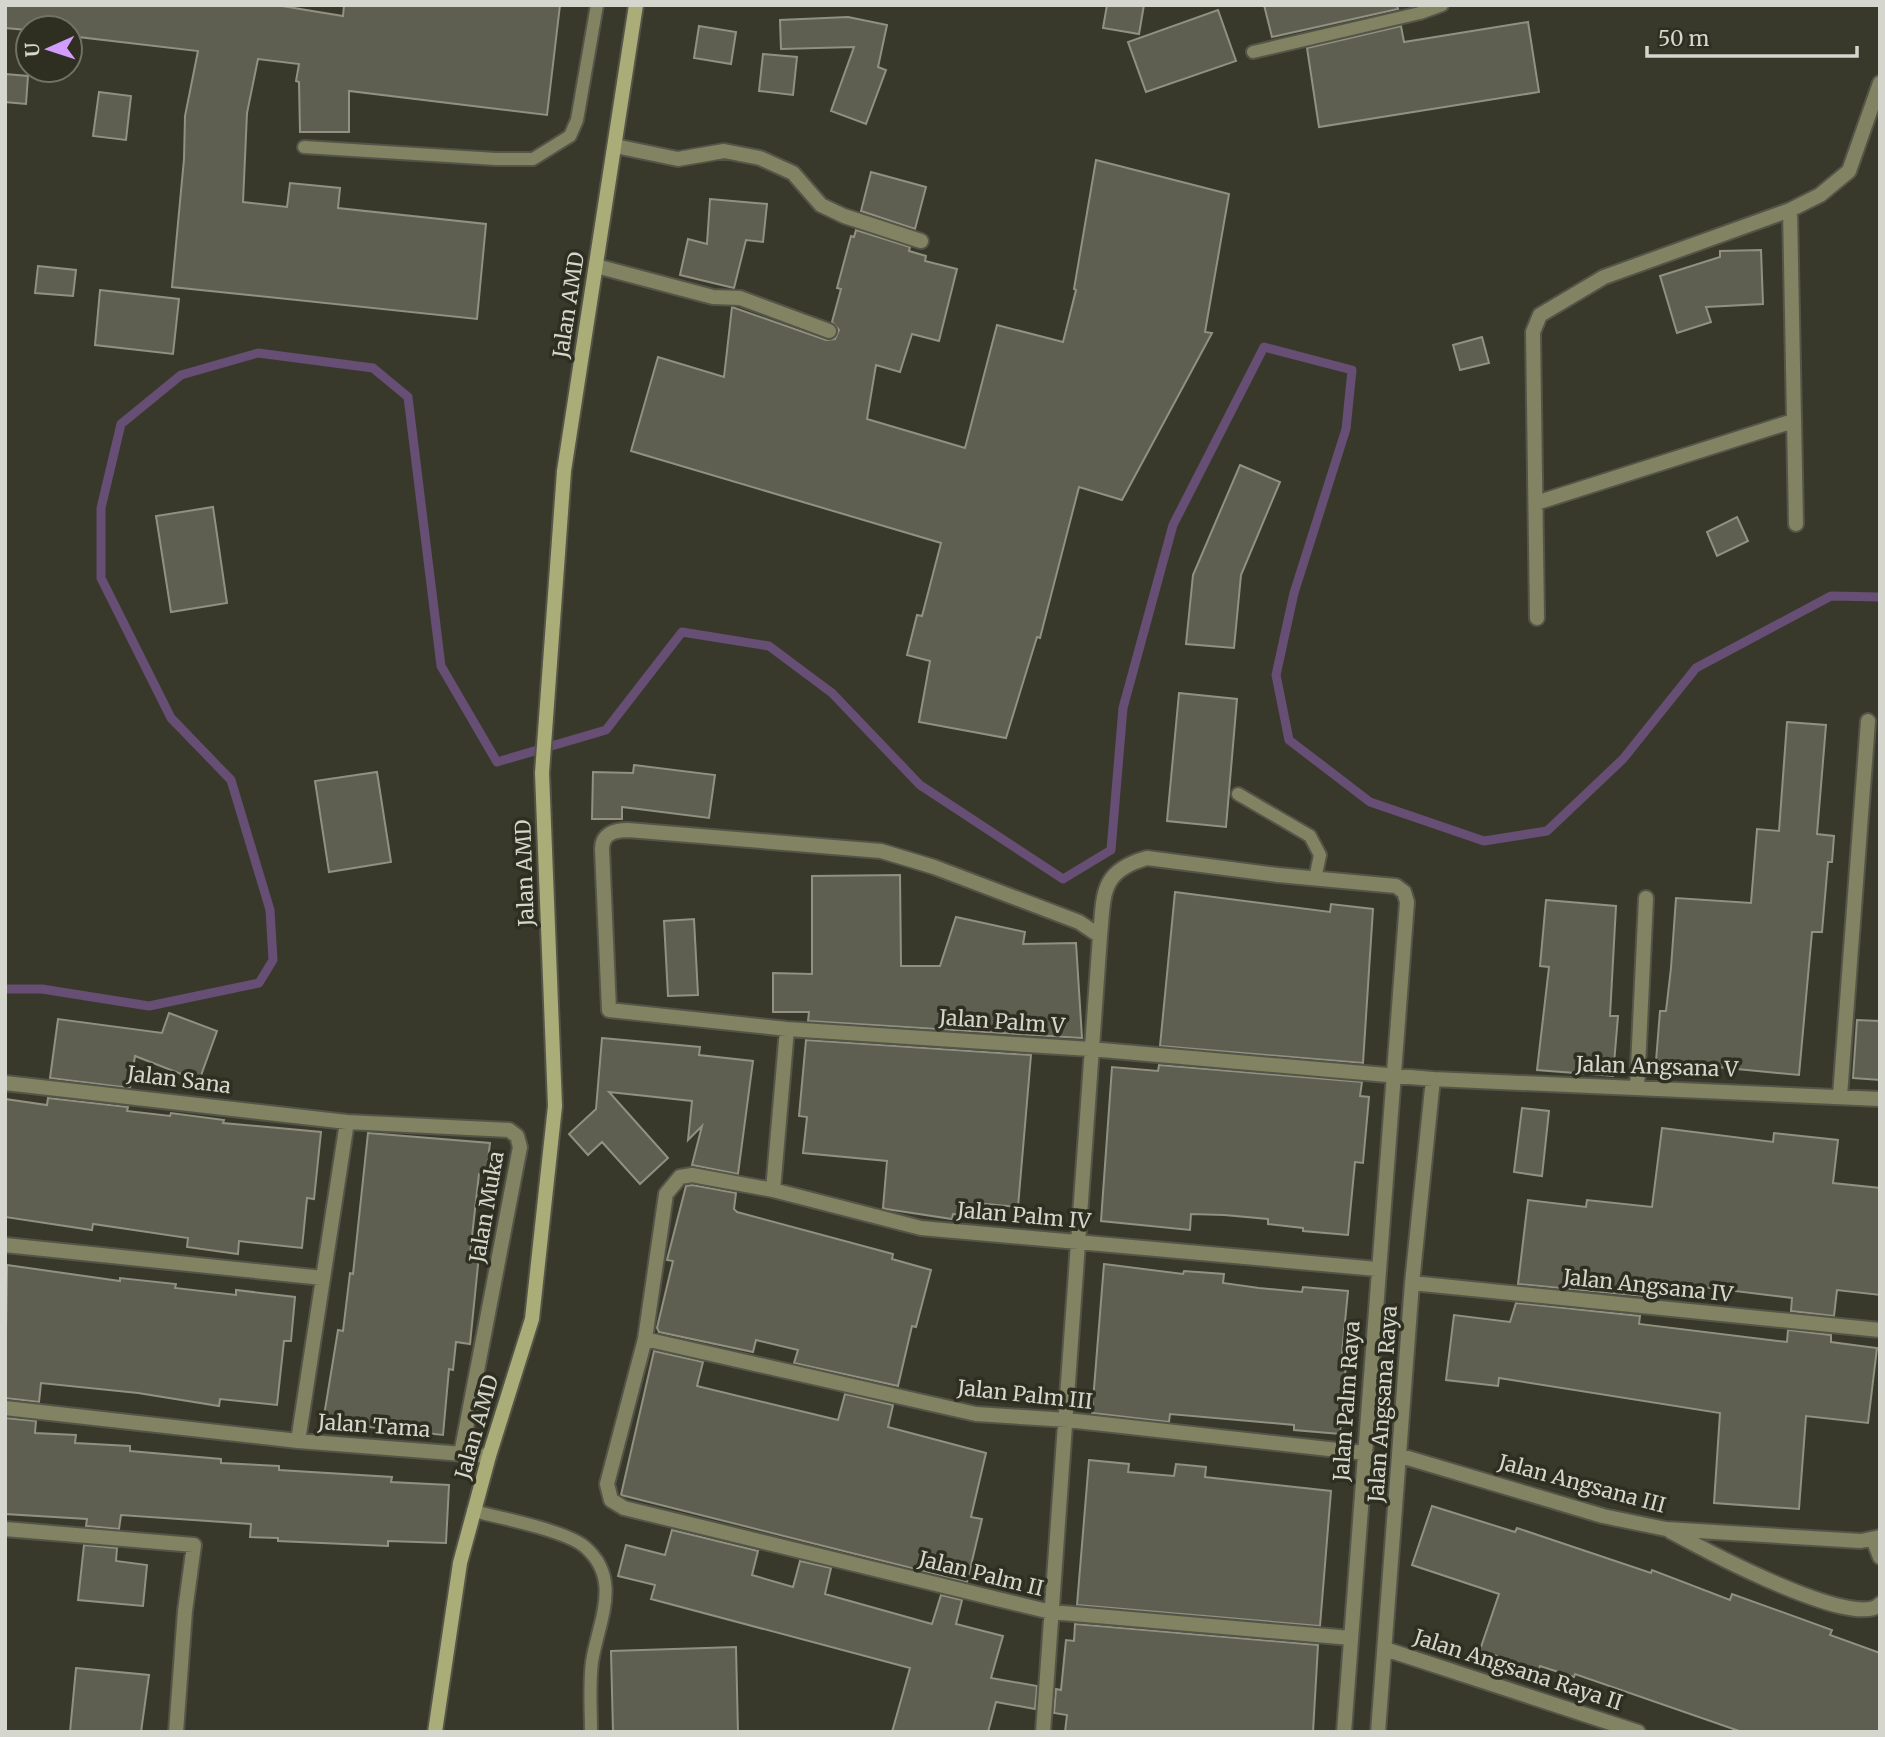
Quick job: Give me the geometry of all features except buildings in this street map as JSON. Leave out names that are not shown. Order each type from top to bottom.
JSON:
[{"type":"street","name":"Jalan AMD","points":[[435,1732],[460,1563],[489,1456],[532,1319],[552,1142],[554,1093],[542,773],[564,471],[636,5]]},
{"type":"street","points":[[1537,618],[1533,332],[1540,315],[1604,277],[1790,210],[1819,195],[1849,171],[1880,83]]},
{"type":"street","points":[[615,146],[678,159],[733,151],[768,160],[793,173],[821,205],[844,216],[920,241]]},
{"type":"street","points":[[1790,210],[1796,524]]},
{"type":"street","points":[[596,266],[713,297],[740,298],[829,331]]},
{"type":"street","points":[[1536,503],[1793,421]]},
{"type":"street","points":[[1840,1096],[1868,722]]},
{"type":"street","name":"Jalan Palm V","points":[[1100,936],[1079,922],[934,867],[881,851],[618,830],[605,837],[602,843],[609,1010],[787,1029],[1090,1049],[1393,1073],[1433,1079]]},
{"type":"street","points":[[1043,1732],[1080,1242],[1090,1049],[1104,891],[1111,878],[1128,863],[1147,858],[1315,879]]},
{"type":"street","name":"Jalan Palm Raya","points":[[1315,879],[1396,886],[1404,892],[1407,902],[1377,1269],[1366,1453],[1344,1732]]},
{"type":"street","points":[[1637,1088],[1646,898]]},
{"type":"street","points":[[773,1190],[787,1029]]},
{"type":"street","name":"Jalan Angsana V","points":[[1433,1079],[1880,1099]]},
{"type":"street","name":"Jalan Angsana Raya","points":[[1378,1732],[1412,1283],[1433,1079]]},
{"type":"street","name":"Jalan Sana","points":[[5,1083],[347,1122]]},
{"type":"street","points":[[298,1441],[347,1122]]},
{"type":"street","name":"Jalan Muka","points":[[347,1122],[509,1130],[517,1136],[520,1147],[461,1454]]},
{"type":"street","name":"Jalan Palm IV","points":[[645,1339],[666,1194],[674,1181],[692,1175],[773,1190],[921,1228],[1377,1269]]},
{"type":"street","points":[[5,1245],[323,1278]]},
{"type":"street","name":"Jalan Angsana IV","points":[[1412,1283],[1880,1330]]},
{"type":"street","name":"Jalan Palm III","points":[[645,1339],[976,1414],[1067,1420],[1366,1453]]},
{"type":"street","name":"Jalan Palm II","points":[[645,1339],[607,1484],[611,1500],[624,1508],[1051,1612],[1351,1638]]},
{"type":"street","name":"Jalan Tama","points":[[5,1408],[298,1441],[489,1456]]},
{"type":"street","name":"Jalan Angsana III","points":[[1401,1456],[1603,1516],[1666,1530],[1861,1541],[1876,1538]]},
{"type":"street","points":[[5,1529],[194,1545],[185,1611],[176,1732]]},
{"type":"street","points":[[1666,1530],[1728,1562],[1840,1608],[1874,1610],[1880,1604]]},
{"type":"street","points":[[1876,1538],[1880,1557]]},
{"type":"street","name":"Jalan Angsana Raya II","points":[[1385,1649],[1638,1732]]},
{"type":"lane","points":[[304,147],[533,159],[570,136],[577,120],[597,5]]},
{"type":"lane","points":[[1253,52],[1420,13],[1442,5]]},
{"type":"lane","points":[[1238,794],[1310,836],[1320,855],[1315,879]]},
{"type":"lane","points":[[473,1511],[531,1525],[584,1546],[604,1574],[607,1608],[592,1662],[591,1732]]},
{"type":"waterway","points":[[5,989],[42,989],[149,1006],[259,983],[273,960],[270,910],[231,780],[171,718],[101,578],[101,508],[121,424],[181,375],[258,353],[373,368],[408,397],[441,666],[497,762],[606,730],[682,632],[769,646],[832,693],[920,785],[1063,879],[1111,850],[1123,708],[1173,525],[1264,347],[1352,370],[1346,429],[1294,593],[1276,675],[1289,740],[1370,802],[1484,841],[1547,831],[1623,759],[1696,668],[1831,596],[1880,597]]}]
